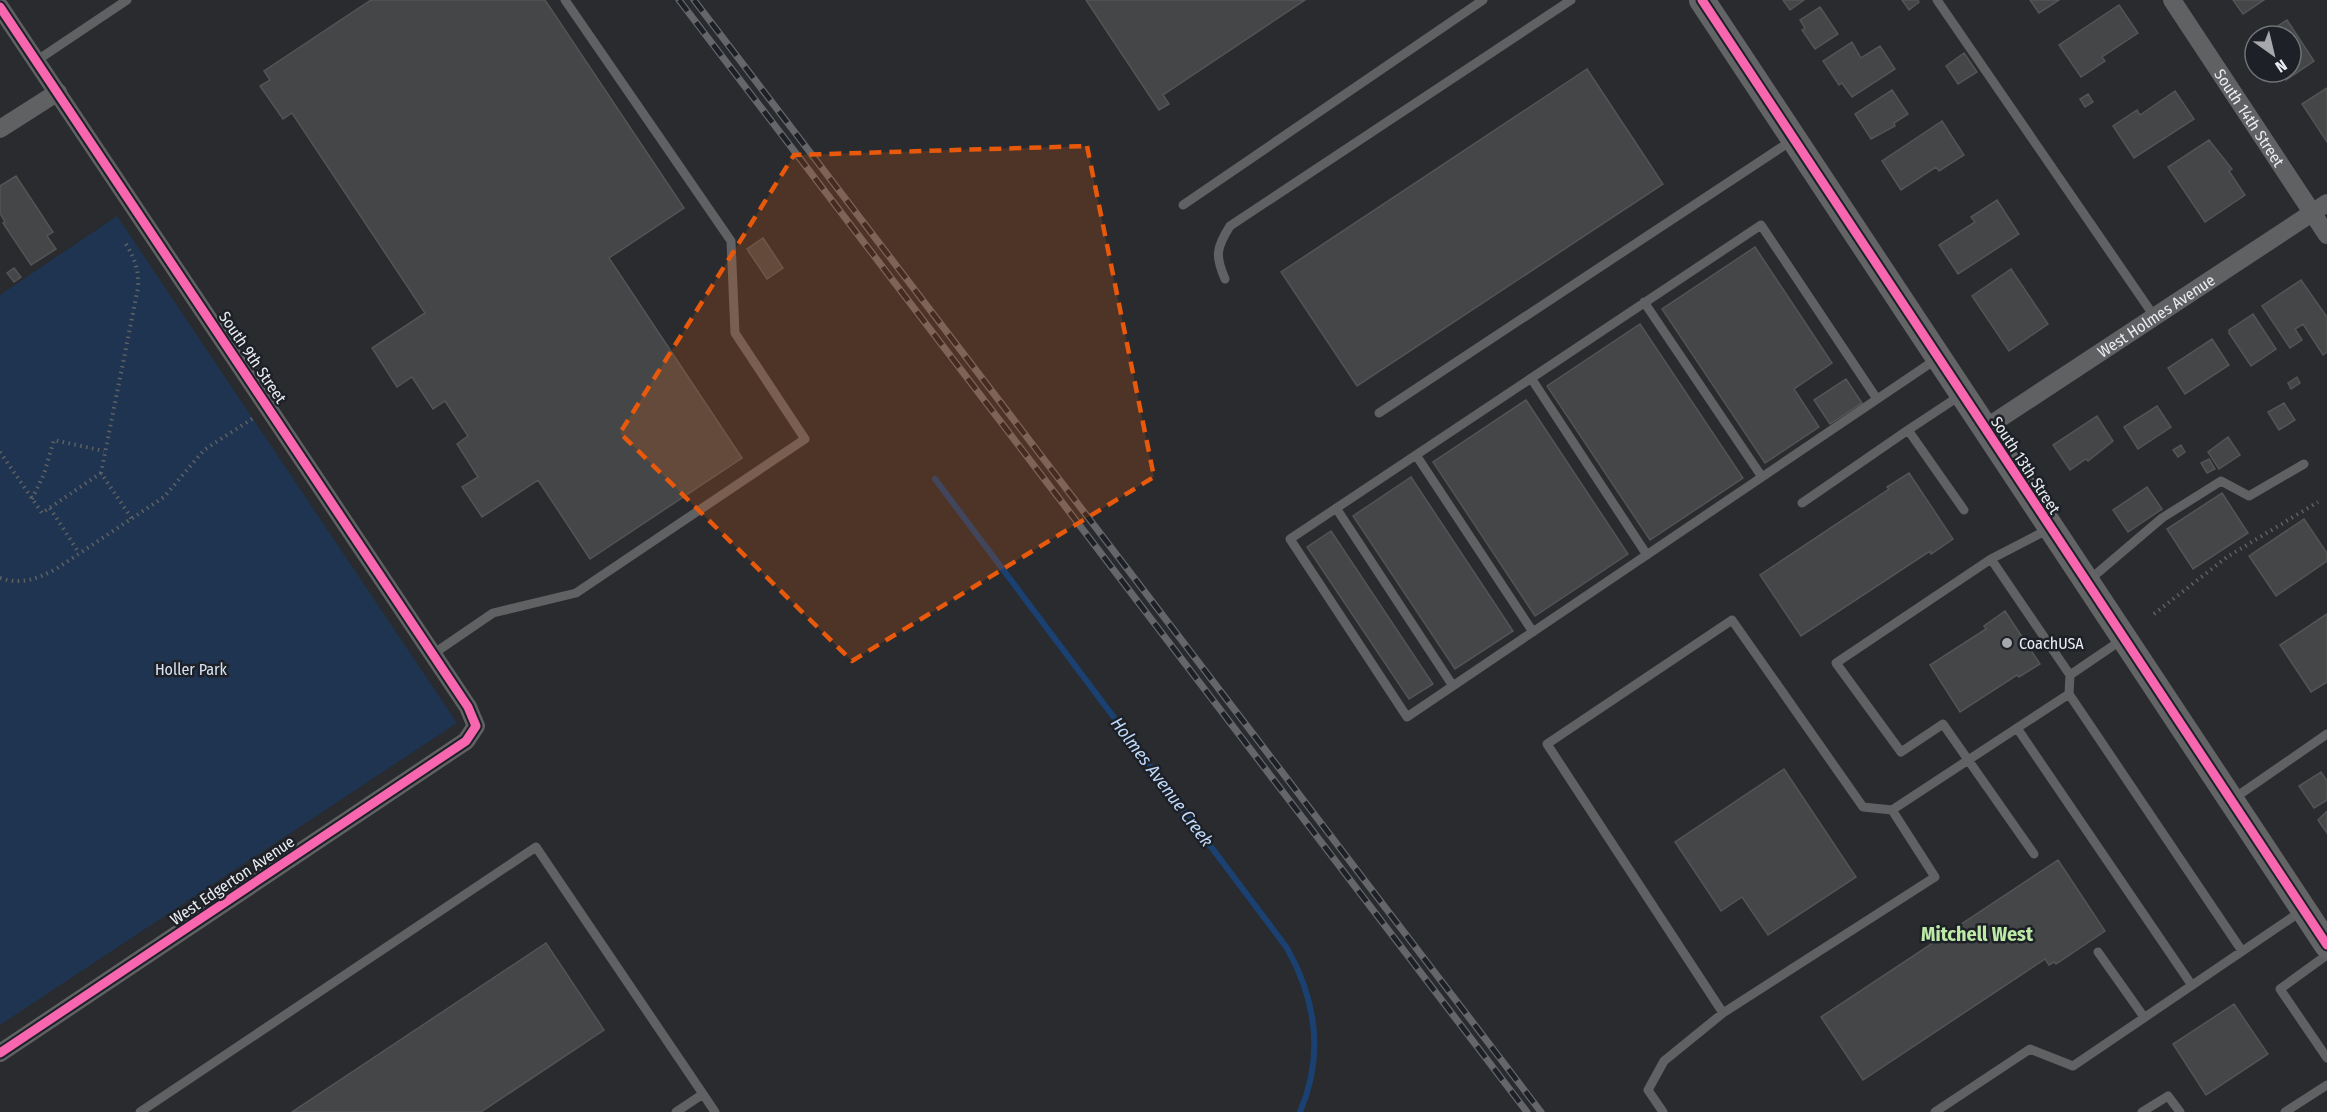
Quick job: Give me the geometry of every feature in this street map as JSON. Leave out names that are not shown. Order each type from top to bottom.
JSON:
[{"type":"street","name":"South 13th Street","points":[[1702,0],[1961,395],[2327,945]]},
{"type":"street","name":"South 14th Street","points":[[2172,0],[2319,208],[2327,235]]},
{"type":"street","name":"South 9th Street","points":[[0,7],[433,654],[468,707],[476,726]]},
{"type":"street","points":[[0,129],[58,92]]},
{"type":"street","name":"West Holmes Avenue","points":[[1984,429],[2319,208]]},
{"type":"street","name":"West Edgerton Avenue","points":[[0,1053],[466,741],[476,726]]},
{"type":"lane","points":[[36,61],[126,0]]},
{"type":"lane","points":[[433,654],[493,613],[576,593],[805,439],[735,333],[731,241],[565,0]]},
{"type":"lane","points":[[1183,205],[1483,0]]},
{"type":"lane","points":[[1225,279],[1218,262],[1219,244],[1230,226],[1571,0]]},
{"type":"lane","points":[[1936,0],[2154,316]]},
{"type":"lane","points":[[1379,414],[1793,139]]},
{"type":"lane","points":[[1877,399],[1761,225],[1290,539],[1407,717],[1938,358]]},
{"type":"lane","points":[[1644,302],[1762,477]]},
{"type":"lane","points":[[1531,378],[1647,555]]},
{"type":"lane","points":[[1802,503],[1961,395]]},
{"type":"lane","points":[[1908,430],[1964,510]]},
{"type":"lane","points":[[1416,455],[1533,632]]},
{"type":"lane","points":[[2086,582],[2163,518],[2221,481],[2249,496],[2304,464]]},
{"type":"lane","points":[[1336,508],[1453,686]]},
{"type":"lane","points":[[2034,854],[1944,724],[1901,752],[1836,663],[1991,559],[2050,528]]},
{"type":"lane","points":[[1991,559],[2070,675],[2069,694],[2242,951]]},
{"type":"lane","points":[[1723,1013],[1547,744],[1732,620],[1863,807],[1892,810],[2069,694]]},
{"type":"lane","points":[[2070,675],[2124,638]]},
{"type":"lane","points":[[2017,728],[2192,984]]},
{"type":"lane","points":[[2231,800],[2327,734]]},
{"type":"lane","points":[[1663,1112],[1648,1090],[1664,1061],[1723,1013],[1935,877],[1892,810]]},
{"type":"lane","points":[[140,1112],[536,847],[715,1112]]},
{"type":"lane","points":[[1935,1112],[2030,1049],[2073,1066],[2303,910]]},
{"type":"lane","points":[[2098,952],[2144,1017]]},
{"type":"lane","points":[[2327,955],[2280,989],[2327,1058]]},
{"type":"lane","points":[[2285,1112],[2327,1085]]},
{"type":"lane","points":[[676,1112],[703,1094]]},
{"type":"lane","points":[[2142,1112],[2168,1096],[2180,1112]]},
{"type":"path","points":[[126,244],[139,272],[138,288],[101,473],[132,519]]},
{"type":"path","points":[[0,578],[25,581],[37,579],[80,553],[164,497],[204,450],[268,408]]},
{"type":"path","points":[[32,499],[44,474],[54,440],[104,451]]},
{"type":"path","points":[[0,452],[42,513],[101,473]]},
{"type":"path","points":[[2154,615],[2227,557],[2318,502]]},
{"type":"path","points":[[50,508],[80,553]]},
{"type":"highlighted area","points":[[1087,146],[1154,477],[852,661],[620,433],[794,155]]},
{"type":"green space","name":"Holler Park","points":[[117,216],[457,723],[0,1025],[0,295]]},
{"type":"building","points":[[371,0],[545,0],[684,208],[609,258],[742,458],[590,559],[538,480],[482,517],[462,487],[478,477],[457,444],[468,436],[445,401],[433,409],[412,377],[397,387],[372,348],[425,313],[292,113],[283,119],[260,86],[270,80],[264,71]]},
{"type":"building","points":[[1086,0],[1305,0],[1163,95],[1169,104],[1159,110]]},
{"type":"building","points":[[1783,0],[1804,0],[1790,10]]},
{"type":"building","points":[[1902,0],[1918,0],[1919,2],[1909,10]]},
{"type":"building","points":[[2030,0],[2059,0],[2039,13]]},
{"type":"building","points":[[2233,0],[2264,0],[2243,14]]},
{"type":"building","points":[[2119,5],[2138,33],[2102,57],[2105,61],[2081,77],[2059,45]]},
{"type":"building","points":[[1820,7],[1838,34],[1815,49],[1802,30],[1805,28],[1800,20]]},
{"type":"building","points":[[1852,42],[1861,58],[1880,46],[1895,69],[1852,97],[1842,83],[1839,85],[1823,61]]},
{"type":"building","points":[[2303,44],[2314,61],[2303,68]]},
{"type":"building","points":[[1964,53],[1977,72],[1958,84],[1946,66]]},
{"type":"building","points":[[1587,69],[1663,184],[1357,386],[1281,272]]},
{"type":"building","points":[[2327,88],[2327,142],[2302,104]]},
{"type":"building","points":[[1892,90],[1908,114],[1894,123],[1895,126],[1871,139],[1855,114]]},
{"type":"building","points":[[2175,91],[2194,119],[2134,158],[2113,126],[2137,110],[2140,115]]},
{"type":"building","points":[[2088,94],[2093,102],[2085,107],[2080,99]]},
{"type":"building","points":[[1942,121],[1964,155],[1939,171],[1936,167],[1901,190],[1882,161]]},
{"type":"building","points":[[2209,140],[2232,169],[2229,171],[2245,195],[2205,222],[2168,167]]},
{"type":"building","points":[[16,176],[53,232],[47,236],[56,249],[31,265],[3,223],[5,222],[0,213],[0,186]]},
{"type":"building","points":[[1997,200],[2019,234],[1958,274],[1939,245],[1975,222],[1971,217]]},
{"type":"building","points":[[763,238],[783,268],[767,279],[747,249]]},
{"type":"building","points":[[1755,247],[1832,363],[1794,389],[1819,427],[1765,463],[1662,309]]},
{"type":"building","points":[[14,268],[21,277],[14,282],[7,273]]},
{"type":"building","points":[[2011,269],[2048,324],[2009,351],[1972,296]]},
{"type":"building","points":[[2301,280],[2327,317],[2327,352],[2323,355],[2303,324],[2295,329],[2302,340],[2290,348],[2262,306]]},
{"type":"building","points":[[2253,314],[2276,349],[2251,366],[2229,330]]},
{"type":"building","points":[[1640,324],[1743,478],[1650,540],[1547,386]]},
{"type":"building","points":[[2212,339],[2229,365],[2185,394],[2168,368]]},
{"type":"building","points":[[2297,377],[2300,383],[2291,389],[2288,383]]},
{"type":"building","points":[[1846,379],[1862,403],[1830,424],[1814,400]]},
{"type":"building","points":[[1526,400],[1628,554],[1535,616],[1433,462]]},
{"type":"building","points":[[2284,403],[2295,420],[2279,430],[2268,412]]},
{"type":"building","points":[[2157,406],[2171,427],[2138,449],[2124,427]]},
{"type":"building","points":[[2097,416],[2113,441],[2088,461],[2086,459],[2070,470],[2053,445]]},
{"type":"building","points":[[2228,437],[2240,455],[2219,469],[2208,452]]},
{"type":"building","points":[[2181,445],[2185,452],[2178,457],[2173,450]]},
{"type":"building","points":[[2209,459],[2215,469],[2207,473],[2201,463]]},
{"type":"building","points":[[1909,473],[1953,539],[1931,554],[1930,551],[1801,636],[1760,575],[1889,489],[1887,487]]},
{"type":"building","points":[[1411,477],[1513,631],[1455,669],[1353,516]]},
{"type":"building","points":[[2147,487],[2162,509],[2128,532],[2113,510]]},
{"type":"building","points":[[2222,493],[2248,533],[2193,569],[2167,529]]},
{"type":"building","points":[[2304,519],[2327,553],[2327,561],[2276,596],[2249,556]]},
{"type":"building","points":[[1331,531],[1433,684],[1409,699],[1307,547]]},
{"type":"building","points":[[2005,611],[2040,664],[2019,677],[2017,675],[1960,712],[1930,665],[1986,629],[1984,626]]},
{"type":"building","points":[[2327,614],[2327,682],[2311,692],[2280,645]]},
{"type":"building","points":[[1784,769],[1856,877],[1768,935],[1742,897],[1721,911],[1675,842]]},
{"type":"building","points":[[2321,772],[2327,781],[2327,800],[2314,808],[2299,786]]},
{"type":"building","points":[[2327,811],[2327,833],[2318,820]]},
{"type":"building","points":[[2058,860],[2105,931],[2056,964],[2054,962],[2049,965],[2045,959],[1863,1080],[1821,1017]]},
{"type":"building","points":[[546,943],[604,1030],[481,1112],[292,1112]]},
{"type":"building","points":[[2234,1004],[2268,1054],[2206,1095],[2173,1044]]},
{"type":"waterway","name":"Holmes Avenue Creek","points":[[935,479],[1287,948],[1305,988],[1313,1028],[1312,1070],[1308,1091],[1300,1112]]},
{"type":"railway","points":[[679,0],[1527,1112]]},
{"type":"railway","points":[[694,0],[1541,1112]]},
{"type":"cycle path","points":[[1702,0],[2327,945]]},
{"type":"cycle path","points":[[0,7],[468,707],[476,726],[466,741],[0,1053]]},
{"type":"place","name":"CoachUSA","points":[[2007,643]]},
{"type":"district","name":"Mitchell West","points":[[1977,934]]}]
